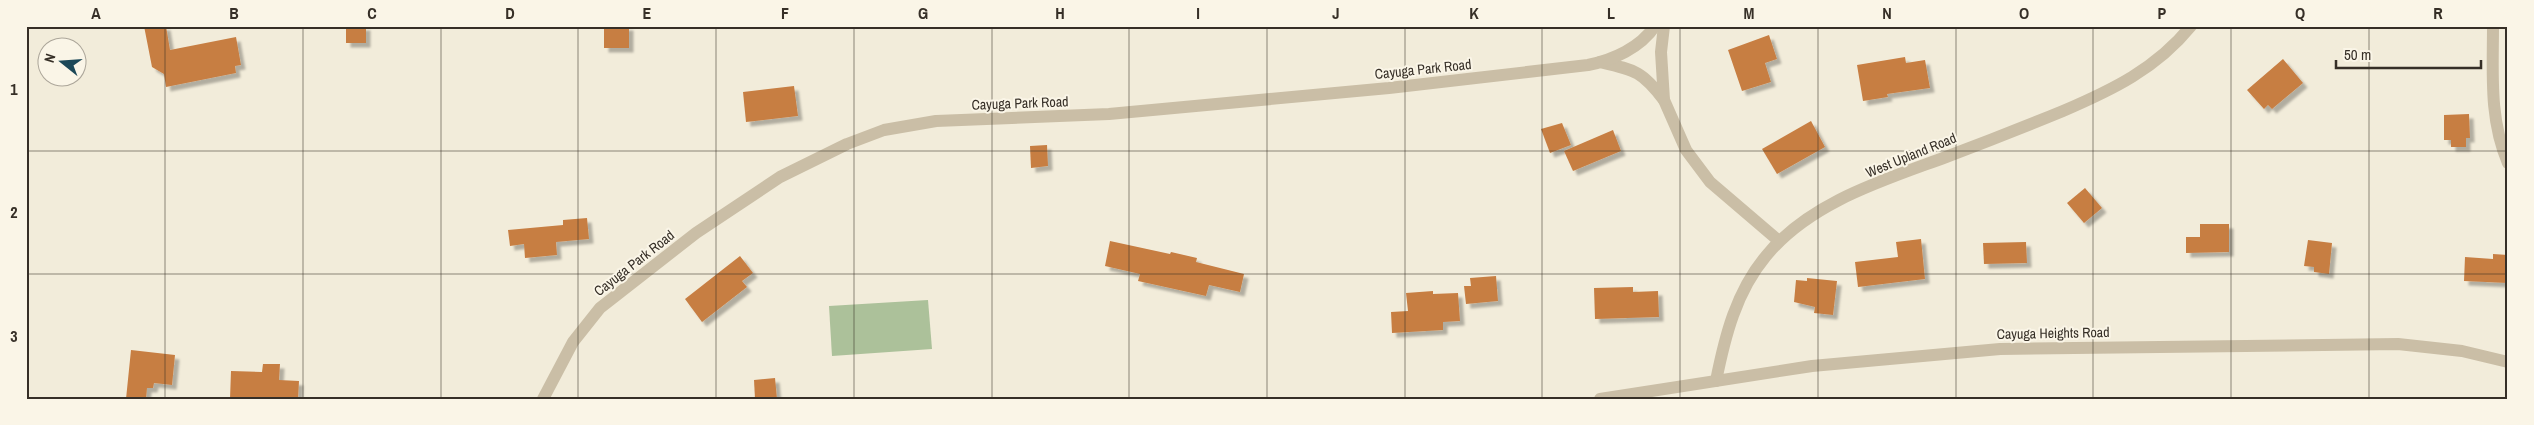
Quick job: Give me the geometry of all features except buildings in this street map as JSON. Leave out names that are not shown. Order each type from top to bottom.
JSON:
[{"type":"street","name":"Cayuga Park Road","points":[[543,399],[573,342],[600,308],[696,233],[780,178],[847,144],[884,130],[936,121],[1109,114],[1380,89],[1600,62],[1633,48],[1655,26]]},
{"type":"street","points":[[1664,26],[1661,52],[1664,100],[1686,150],[1710,182],[1779,241]]},
{"type":"street","name":"West Upland Road","points":[[1716,381],[1723,342],[1743,290],[1765,256],[1794,227],[1828,206],[1895,176],[2005,135],[2118,86],[2146,70],[2165,55],[2191,26]]},
{"type":"street","points":[[2493,26],[2494,114],[2499,142],[2508,163]]},
{"type":"street","name":"Cayuga Park Road","points":[[1600,62],[1640,73],[1664,100]]},
{"type":"street","name":"Cayuga Heights Road","points":[[1600,399],[1812,366],[2000,349],[2398,344],[2462,351],[2508,362]]},
{"type":"green space","points":[[928,300],[932,349],[832,356],[829,306]]}]
